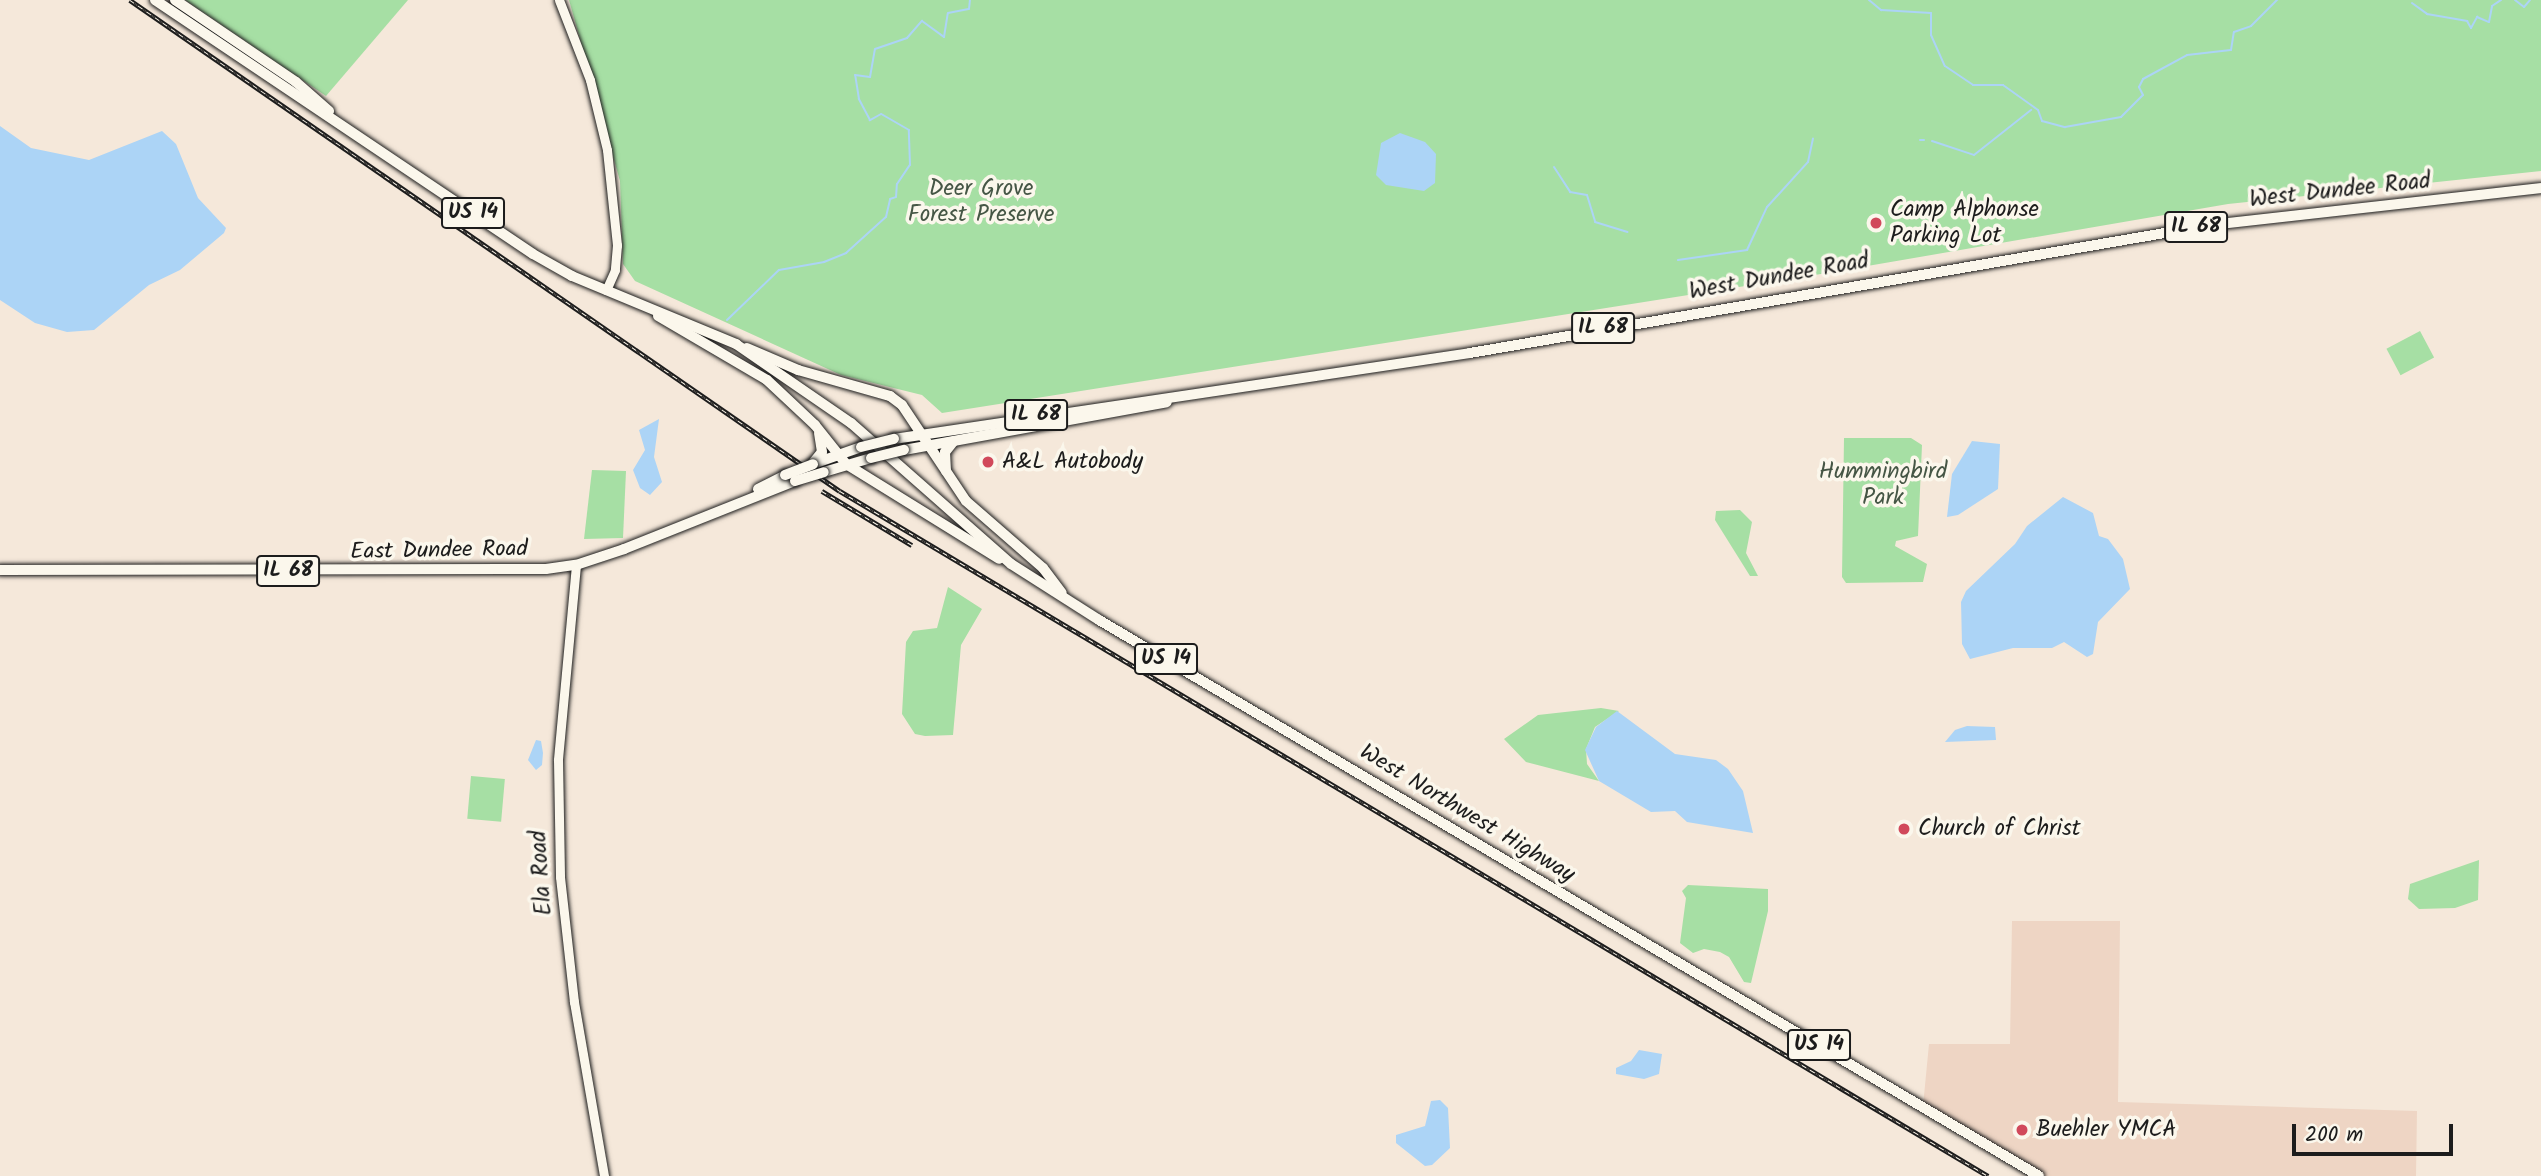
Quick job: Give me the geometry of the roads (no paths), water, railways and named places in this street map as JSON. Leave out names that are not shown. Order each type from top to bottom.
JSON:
[{"type":"main road","name":"US 14","points":[[155,0],[287,91],[345,125],[533,254],[606,290],[736,344]]},
{"type":"main road","name":"US 14","points":[[175,0],[296,82],[345,125]]},
{"type":"main road","points":[[559,0],[590,80],[607,150],[617,245],[615,270],[606,290]]},
{"type":"main road","name":"West Dundee Road","points":[[838,455],[923,433],[1470,353],[2211,225],[2541,188]]},
{"type":"main road","points":[[631,299],[754,371],[815,425],[846,464],[988,555],[1012,564]]},
{"type":"main road","points":[[736,344],[798,370],[890,396],[902,405],[923,433],[946,475],[966,501],[1043,568],[1066,599]]},
{"type":"main road","name":"West Northwest Highway","points":[[736,344],[820,399],[1012,564],[1066,599],[2039,1176]]},
{"type":"main road","name":"West Dundee Road","points":[[846,464],[930,445],[1144,409],[1191,395]]},
{"type":"main road","points":[[813,464],[823,444],[815,425]]},
{"type":"main road","points":[[946,475],[945,452],[954,441]]},
{"type":"main road","name":"East Dundee Road","points":[[739,500],[785,475],[838,455]]},
{"type":"main road","name":"East Dundee Road","points":[[0,570],[432,571],[576,565],[739,500],[846,464]]},
{"type":"main road","name":"Ela Road","points":[[576,565],[560,736],[560,877],[574,1002],[604,1176]]},
{"type":"main road","points":[[2008,1158],[2024,1176]]},
{"type":"water","points":[[0,126],[31,148],[89,160],[162,131],[176,144],[198,198],[226,228],[224,233],[180,270],[149,285],[94,330],[67,332],[35,323],[0,300]]},
{"type":"water","points":[[1400,133],[1425,142],[1436,154],[1435,183],[1424,191],[1386,185],[1376,175],[1381,143]]},
{"type":"water","points":[[659,419],[654,457],[662,482],[650,495],[640,488],[633,470],[645,450],[639,430]]},
{"type":"water","points":[[1972,441],[2000,444],[1998,489],[1958,515],[1947,517],[1952,474]]},
{"type":"water","points":[[2063,497],[2093,513],[2099,536],[2108,539],[2123,559],[2130,589],[2098,622],[2093,654],[2087,657],[2064,642],[2052,648],[2013,648],[1970,659],[1962,644],[1961,602],[1966,591],[2015,544],[2027,526]]},
{"type":"water","points":[[1617,711],[1675,754],[1716,760],[1728,769],[1743,791],[1753,833],[1687,822],[1675,811],[1651,812],[1599,781],[1585,750],[1596,727]]},
{"type":"water","points":[[1967,726],[1995,727],[1996,740],[1945,742],[1955,730]]},
{"type":"water","points":[[536,740],[541,741],[543,753],[542,765],[536,770],[528,760]]},
{"type":"water","points":[[1639,1050],[1662,1054],[1659,1074],[1644,1079],[1616,1074],[1616,1068],[1631,1061]]},
{"type":"water","points":[[1440,1100],[1448,1108],[1450,1148],[1432,1165],[1425,1166],[1396,1143],[1396,1135],[1425,1126],[1431,1101]]},
{"type":"waterway","points":[[727,320],[779,270],[824,262],[846,253],[886,217],[890,199],[896,197],[897,184],[910,165],[909,130],[881,114],[870,120],[859,99],[855,75],[870,77],[875,49],[907,38],[922,21],[944,37],[948,13],[969,9],[970,0]]},
{"type":"waterway","points":[[1869,0],[1881,10],[1931,13],[1931,35],[1945,66],[1973,85],[2003,85],[2038,110],[2042,121],[2065,127],[2121,117],[2143,95],[2139,87],[2143,79],[2187,55],[2231,50],[2234,32],[2251,26],[2277,0]]},
{"type":"waterway","points":[[2412,3],[2427,14],[2467,21],[2471,28],[2477,17],[2489,22],[2492,6],[2501,0]]},
{"type":"waterway","points":[[2515,0],[2524,7],[2530,0]]},
{"type":"waterway","points":[[1932,141],[1974,155],[2031,110]]},
{"type":"waterway","points":[[1678,260],[1747,250],[1767,207],[1808,162],[1813,139]]},
{"type":"waterway","points":[[1554,167],[1570,192],[1587,195],[1595,222],[1627,232]]},
{"type":"railway","points":[[130,0],[840,491],[1988,1176]]},
{"type":"railway","points":[[822,491],[912,545]]},
{"type":"place","name":"Camp Alphonse Parking Lot","points":[[1876,223]]},
{"type":"place","name":"A&L Autobody","points":[[988,462]]},
{"type":"place","name":"Church of Christ","points":[[1904,829]]},
{"type":"place","name":"Buehler YMCA","points":[[2022,1130]]},
{"type":"park label","name":"Deer Grove Forest Preserve","points":[[981,202]]},
{"type":"park label","name":"Hummingbird Park","points":[[1883,485]]}]
